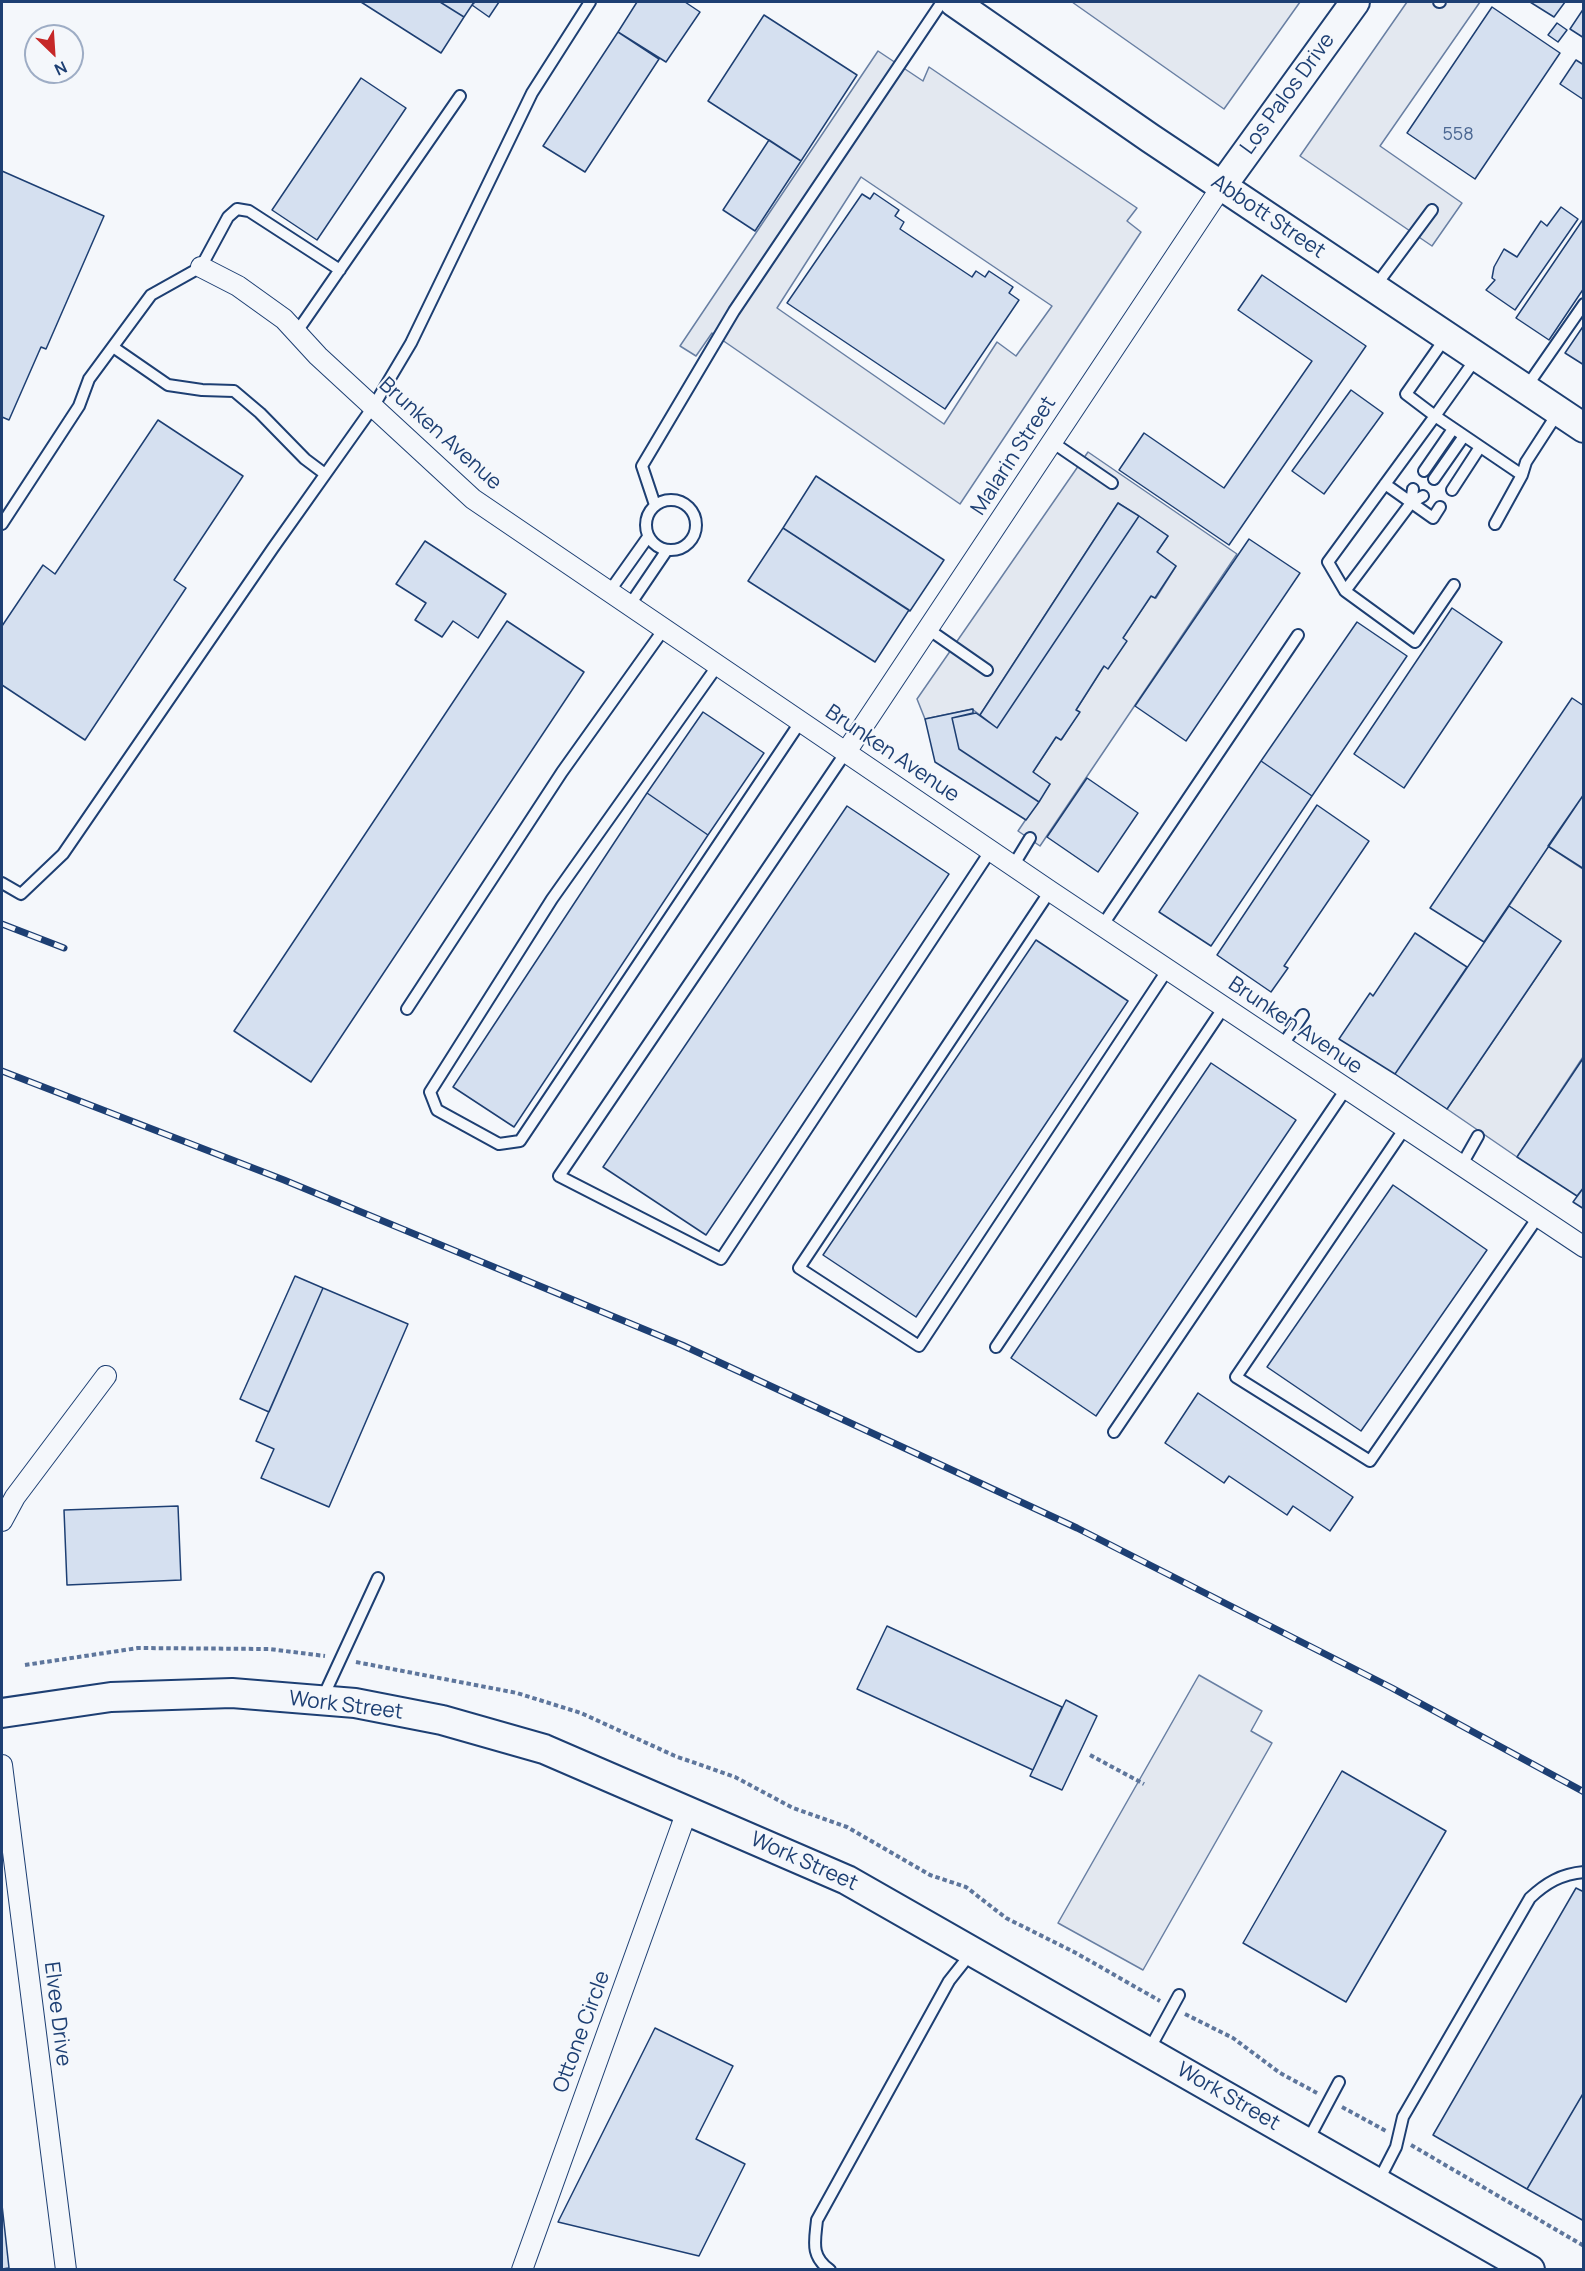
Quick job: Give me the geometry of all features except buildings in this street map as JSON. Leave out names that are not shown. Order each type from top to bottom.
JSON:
[{"type":"street","name":"Abbott Street","points":[[954,2],[1222,186],[1584,428]]},
{"type":"street","name":"Los Palos Drive","points":[[1222,186],[1355,2]]},
{"type":"street","name":"Malarin Street","points":[[846,752],[1222,186]]},
{"type":"street","name":"Brunken Avenue","points":[[201,267],[238,286],[284,320],[318,356],[473,499],[1050,891],[1584,1247]]},
{"type":"street","points":[[2,1521],[15,1497],[106,1376]]},
{"type":"street","name":"Work Street","points":[[2,1713],[122,1697],[232,1693],[356,1703],[442,1720],[544,1749],[847,1880],[1378,2183],[1516,2266]]},
{"type":"street","name":"Elvee Drive","points":[[2,1765],[66,2270]]},
{"type":"street","name":"Ottone Circle","points":[[522,2270],[687,1811]]},
{"type":"lane","points":[[2,883],[21,894],[63,854],[373,407],[411,344],[532,93],[590,2]]},
{"type":"lane","points":[[655,505],[642,466],[734,310],[942,2]]},
{"type":"lane","points":[[297,333],[460,96]]},
{"type":"lane","points":[[2,524],[79,406],[89,379],[151,295],[201,267],[228,217],[237,209],[249,211],[340,270]]},
{"type":"lane","points":[[1374,288],[1432,210]]},
{"type":"lane","points":[[1525,389],[1584,304]]},
{"type":"lane","points":[[1446,337],[1406,394],[1522,475]]},
{"type":"lane","points":[[113,347],[168,385],[202,390],[234,391],[260,413],[305,459],[325,474]]},
{"type":"lane","points":[[1454,585],[1415,642],[1346,591],[1328,562],[1477,357]]},
{"type":"lane","points":[[1495,524],[1522,475],[1526,462],[1559,411]]},
{"type":"lane","points":[[1424,471],[1453,429]]},
{"type":"lane","points":[[1434,479],[1464,436]]},
{"type":"lane","points":[[1052,442],[1112,483]]},
{"type":"lane","points":[[1452,490],[1480,447]]},
{"type":"lane","points":[[1385,484],[1433,518],[1440,507]]},
{"type":"lane","points":[[1412,503],[1413,489]]},
{"type":"lane","points":[[1346,591],[1412,503],[1423,496]]},
{"type":"lane","points":[[670,499],[679,500],[692,510],[695,518],[694,534],[690,541],[676,549],[668,550],[653,543],[648,537],[645,523],[650,510],[655,505],[670,499]]},
{"type":"lane","points":[[609,592],[648,537]]},
{"type":"lane","points":[[630,606],[668,550]]},
{"type":"lane","points":[[407,1009],[562,772],[664,629]]},
{"type":"lane","points":[[928,629],[987,670]]},
{"type":"lane","points":[[1102,926],[1298,635]]},
{"type":"lane","points":[[718,665],[552,899],[430,1092],[437,1110],[499,1144],[520,1141],[801,721]]},
{"type":"lane","points":[[846,752],[559,1176],[721,1259],[991,850]]},
{"type":"lane","points":[[1013,866],[1030,838]]},
{"type":"lane","points":[[1050,891],[799,1268],[919,1346],[1168,969]]},
{"type":"lane","points":[[996,1347],[1224,1007]]},
{"type":"lane","points":[[1281,1046],[1303,1015]]},
{"type":"lane","points":[[1114,1432],[1346,1089]]},
{"type":"lane","points":[[1405,1128],[1236,1377],[1370,1461],[1538,1217]]},
{"type":"lane","points":[[1461,1166],[1478,1136]]},
{"type":"lane","points":[[322,1700],[378,1578]]},
{"type":"lane","points":[[1378,2183],[1396,2147],[1403,2117],[1530,1898],[1545,1884],[1570,1873],[1584,1872]]},
{"type":"lane","points":[[830,2270],[814,2252],[817,2220],[949,1981],[972,1951]]},
{"type":"lane","points":[[1148,2052],[1179,1995]]},
{"type":"lane","points":[[1306,2142],[1339,2082]]},
{"type":"path","points":[[1090,1755],[1144,1785]]},
{"type":"shaded area","points":[[1072,2],[1300,2],[1224,109]]},
{"type":"shaded area","points":[[1407,2],[1480,2],[1380,146],[1462,203],[1432,246],[1300,156]]},
{"type":"shaded area","points":[[878,51],[923,81],[929,67],[1137,208],[1127,221],[1141,232],[960,504],[712,333],[696,356],[680,346]],"holes":[[[861,177],[1052,306],[1016,356],[997,342],[944,424],[777,308]]]},
{"type":"shaded area","points":[[1088,452],[1237,554],[1040,846],[1018,831],[1050,784],[1033,772],[1056,737],[1062,739],[1079,712],[1076,710],[1104,666],[1151,596],[1156,598],[1176,566],[1157,552],[1168,536],[1118,503],[980,715],[972,709],[925,719],[917,699]]},
{"type":"shaded area","points":[[1548,846],[1583,869],[1583,1057],[1517,1157],[1447,1109],[1561,941],[1509,906]]},
{"type":"shaded area","points":[[1199,1675],[1262,1711],[1251,1731],[1272,1743],[1143,1970],[1058,1923]]},
{"type":"railway","points":[[2,924],[64,948]]},
{"type":"railway","points":[[2,1071],[284,1180],[682,1345],[1077,1528],[1392,1688],[1584,1792]]}]
